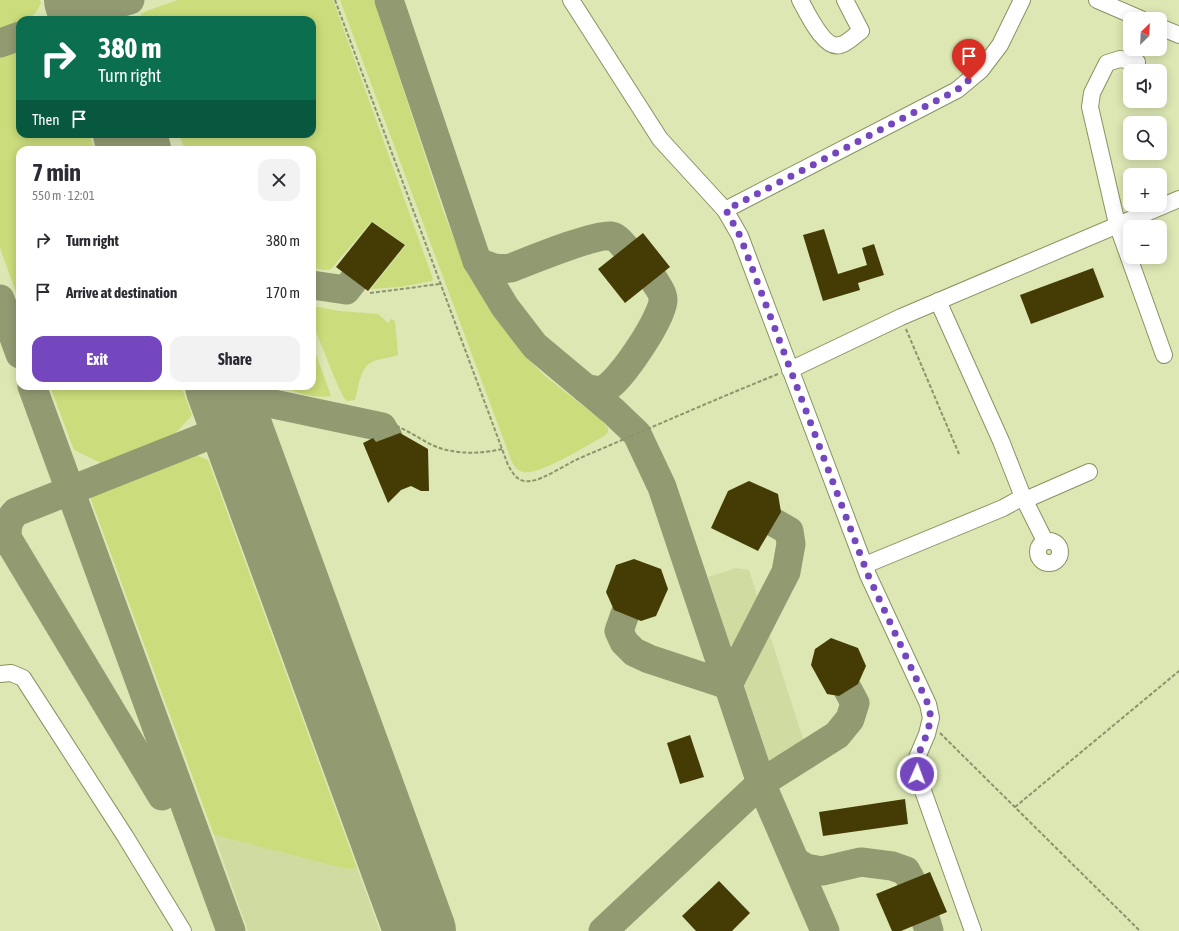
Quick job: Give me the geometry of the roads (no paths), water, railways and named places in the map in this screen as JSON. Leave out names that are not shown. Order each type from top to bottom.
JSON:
[{"type":"lane","points":[[571,0],[660,138],[726,210],[740,236],[868,575],[928,704],[931,718],[916,760],[917,774],[973,931]]},
{"type":"lane","points":[[800,0],[825,41],[832,45],[840,45],[861,31],[845,0]]},
{"type":"lane","points":[[726,210],[957,90],[981,70],[1000,45],[1022,0]]},
{"type":"lane","points":[[1097,0],[1125,12]]},
{"type":"lane","points":[[1167,30],[1179,35]]},
{"type":"lane","points":[[1137,62],[1120,59],[1107,63],[1092,93],[1090,107],[1117,224],[1164,355]]},
{"type":"lane","points":[[790,370],[901,317],[1117,224],[1179,199]]},
{"type":"lane","points":[[938,301],[1001,440],[1024,498],[1045,541]]},
{"type":"lane","points":[[865,565],[1088,472]]},
{"type":"lane","points":[[0,674],[11,673],[23,678],[126,836],[183,931]]}]
